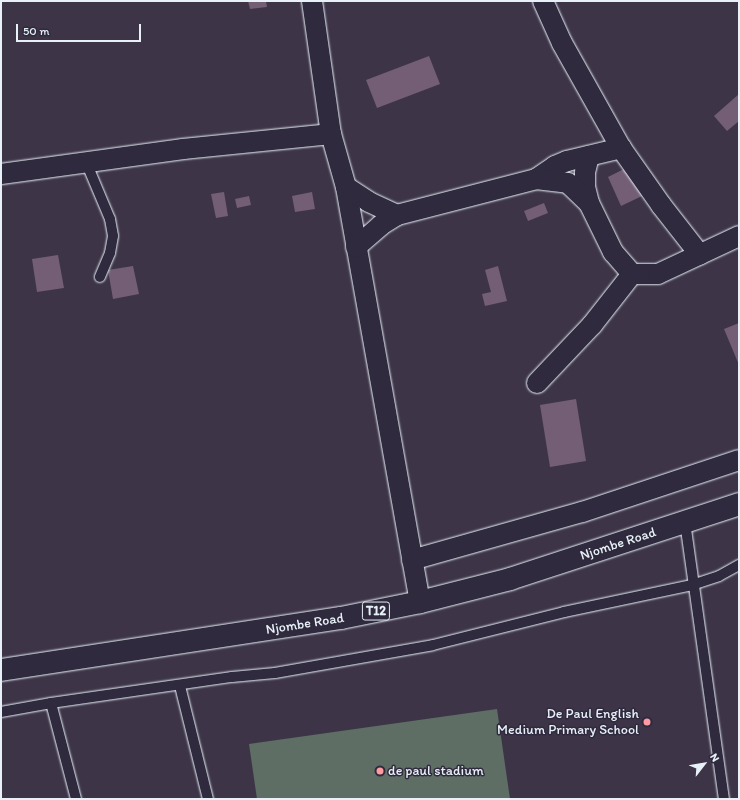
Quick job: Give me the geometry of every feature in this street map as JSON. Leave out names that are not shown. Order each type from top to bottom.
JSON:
[{"type":"highway","name":"Njombe Road","points":[[1,670],[341,618],[420,602],[510,579],[739,504]]},
{"type":"street","points":[[312,1],[331,134],[346,187],[420,602]]},
{"type":"street","points":[[543,1],[562,43],[621,148],[661,206],[700,256]]},
{"type":"street","points":[[1,174],[184,149],[331,134]]},
{"type":"street","points":[[356,247],[381,225],[397,215],[536,179],[555,166],[567,161],[621,148]]},
{"type":"street","points":[[589,156],[585,172],[585,187],[589,203],[613,252],[632,274],[658,274],[700,256],[739,236]]},
{"type":"street","points":[[536,179],[568,183],[589,203]]},
{"type":"street","points":[[346,187],[369,202],[397,215]]},
{"type":"street","points":[[537,382],[592,325],[632,274]]},
{"type":"street","points":[[412,560],[582,512],[739,460]]},
{"type":"lane","points":[[86,162],[110,219],[113,236],[110,253],[100,277]]},
{"type":"lane","points":[[685,522],[692,585],[724,799]]},
{"type":"lane","points":[[1,712],[51,703],[180,686],[232,677],[275,673],[433,644],[564,612],[692,585],[720,576],[739,565]]},
{"type":"lane","points":[[180,686],[208,799]]},
{"type":"lane","points":[[51,703],[76,799]]},
{"type":"green space","name":"de paul stadium","points":[[497,709],[510,799],[257,799],[249,744]]},
{"type":"building","points":[[248,1],[266,1],[267,7],[250,9]]},
{"type":"building","points":[[429,56],[440,84],[377,108],[366,80]]},
{"type":"building","points":[[739,94],[739,121],[727,131],[714,116]]},
{"type":"building","points":[[628,167],[642,196],[621,206],[608,177]]},
{"type":"building","points":[[224,192],[228,216],[216,218],[211,194]]},
{"type":"building","points":[[312,192],[315,209],[295,212],[292,196]]},
{"type":"building","points":[[249,196],[251,205],[237,208],[235,199]]},
{"type":"building","points":[[544,203],[548,213],[528,221],[524,211]]},
{"type":"building","points":[[58,255],[64,288],[37,292],[32,259]]},
{"type":"building","points":[[133,266],[139,294],[113,299],[108,270]]},
{"type":"building","points":[[498,266],[507,301],[485,306],[482,294],[491,292],[485,270]]},
{"type":"building","points":[[739,323],[739,365],[724,329]]},
{"type":"building","points":[[576,399],[586,461],[550,467],[540,405]]},
{"type":"place","name":"De Paul English Medium Primary School","points":[[647,722]]},
{"type":"place","name":"de paul stadium","points":[[380,771]]}]
